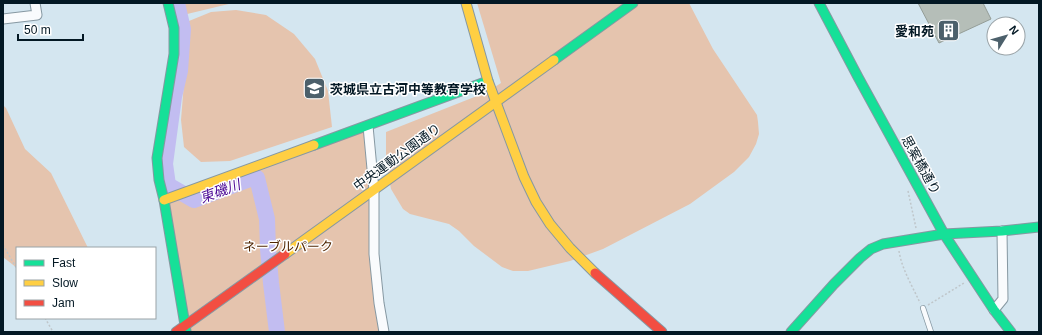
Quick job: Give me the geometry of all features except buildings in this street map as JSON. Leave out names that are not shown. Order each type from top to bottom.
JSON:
[{"type":"street","points":[[3,18],[37,15],[35,3]]},
{"type":"street","points":[[168,3],[174,28],[174,54],[157,158],[186,329]]},
{"type":"street","points":[[466,3],[488,81],[524,177],[536,202],[550,224],[570,248],[596,274],[662,332]]},
{"type":"street","name":"中央運動公園通り","points":[[176,332],[186,329],[496,101],[633,3]]},
{"type":"street","name":"思案橋通り","points":[[819,3],[944,234],[972,278],[1011,332]]},
{"type":"street","points":[[164,200],[488,81]]},
{"type":"street","points":[[368,126],[374,190],[374,254],[379,303],[384,332]]},
{"type":"street","points":[[791,332],[834,284],[860,258],[871,249],[882,244],[944,234],[1002,231],[1039,227]]},
{"type":"street","points":[[994,310],[1002,299],[1002,231]]},
{"type":"street","points":[[1001,320],[1004,332]]},
{"type":"lane","points":[[923,308],[931,332]]},
{"type":"path","points":[[912,175],[907,187],[918,238]]},
{"type":"path","points":[[897,242],[900,258],[906,274],[923,308],[972,278]]},
{"type":"path","points":[[3,245],[16,267]]},
{"type":"path","points":[[46,319],[53,332]]},
{"type":"green space","points":[[180,3],[233,3],[183,15]]},
{"type":"green space","points":[[477,3],[689,3],[713,49],[757,115],[759,134],[756,144],[749,157],[734,172],[690,204],[603,249],[570,261],[528,271],[513,271],[502,267],[474,246],[459,231],[449,224],[410,214],[403,209],[391,189],[386,163],[386,132],[487,92],[501,83]]},
{"type":"green space","points":[[236,10],[266,15],[294,34],[315,59],[328,91],[332,127],[230,161],[201,162],[184,147],[181,120],[189,21],[211,12]]},
{"type":"green space","points":[[3,105],[6,108],[25,149],[51,173],[88,247],[16,247],[16,267],[3,257]]},
{"type":"green space","name":"ネーブルパーク","points":[[368,126],[379,303],[387,332],[186,332],[164,200]]},
{"type":"waterway","name":"東磯川","points":[[177,3],[183,29],[180,71],[174,97],[165,164],[168,185],[194,200],[255,177],[257,178],[267,219],[271,283],[277,332]]},
{"type":"traffic: fast","points":[[168,3],[174,28],[174,54],[157,158],[159,180],[164,200],[186,331]]},
{"type":"traffic: fast","points":[[554,60],[633,3]]},
{"type":"traffic: fast","points":[[819,3],[944,234],[994,310],[1011,332]]},
{"type":"traffic: fast","points":[[314,145],[488,81]]},
{"type":"traffic: fast","points":[[791,332],[834,284],[871,249],[883,244],[944,234],[1002,231],[1039,227]]},
{"type":"traffic: slow","points":[[466,3],[488,81],[524,177],[536,202],[550,224],[570,248],[595,273]]},
{"type":"traffic: slow","points":[[285,254],[554,60]]},
{"type":"traffic: slow","points":[[164,200],[314,145]]},
{"type":"traffic: jam","points":[[176,332],[285,254]]},
{"type":"traffic: jam","points":[[595,273],[662,332]]},
{"type":"place","name":"愛和苑","points":[[949,31]]},
{"type":"place","name":"茨城県立古河中等教育学校","points":[[315,89]]}]
